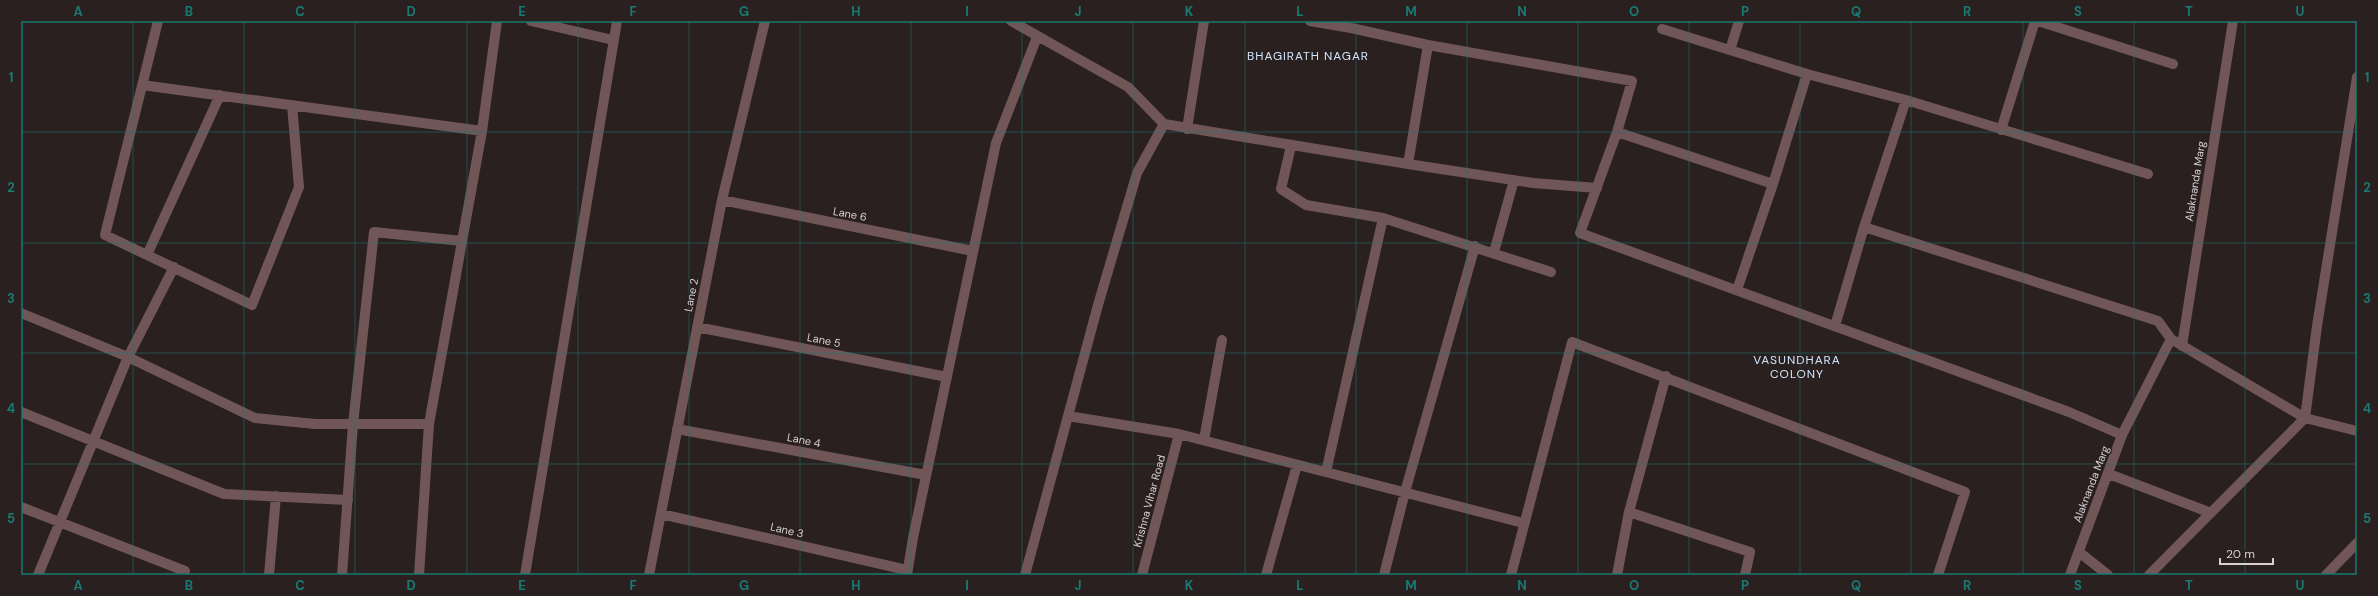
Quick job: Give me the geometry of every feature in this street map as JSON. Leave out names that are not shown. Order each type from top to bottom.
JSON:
[{"type":"street","points":[[158,21],[106,235],[252,305],[299,187],[292,105]]},
{"type":"street","points":[[419,575],[429,424],[482,131],[497,21]]},
{"type":"street","points":[[531,21],[613,40]]},
{"type":"street","points":[[525,575],[617,21]]},
{"type":"street","name":"Lane 2","points":[[649,575],[722,200],[765,21]]},
{"type":"street","points":[[1011,21],[1128,87],[1164,124],[1291,146],[1514,180],[1597,188]]},
{"type":"street","points":[[1186,129],[1204,21]]},
{"type":"street","points":[[1310,21],[1352,24],[1428,45],[1632,81],[1617,132],[1580,233],[2069,412],[2122,435]]},
{"type":"street","points":[[1730,50],[1739,21]]},
{"type":"street","points":[[2001,130],[2036,21],[2173,64]]},
{"type":"street","name":"Alaknanda Marg","points":[[2182,346],[2233,21]]},
{"type":"street","points":[[1662,29],[1807,74],[1906,100],[2148,174]]},
{"type":"street","points":[[907,572],[996,143],[1037,36]]},
{"type":"street","points":[[1408,164],[1428,45]]},
{"type":"street","points":[[1737,290],[1773,184],[1807,74]]},
{"type":"street","points":[[2149,575],[2305,418],[2322,294],[2357,77]]},
{"type":"street","points":[[142,85],[482,131]]},
{"type":"street","points":[[147,255],[220,95]]},
{"type":"street","points":[[1835,326],[1864,227],[1906,100]]},
{"type":"street","points":[[1025,575],[1068,416],[1137,173],[1164,124]]},
{"type":"street","points":[[1617,132],[1773,184]]},
{"type":"street","points":[[1291,146],[1281,189],[1306,205],[1383,218],[1494,252],[1551,272]]},
{"type":"street","points":[[1494,252],[1514,180]]},
{"type":"street","name":"Lane 6","points":[[722,200],[974,251]]},
{"type":"street","points":[[1326,472],[1383,218]]},
{"type":"street","points":[[1864,227],[2158,321],[2171,339],[2305,418],[2357,431]]},
{"type":"street","points":[[342,575],[353,424],[374,232],[462,241]]},
{"type":"street","points":[[1384,575],[1405,492],[1475,246]]},
{"type":"street","points":[[38,575],[128,357],[174,268]]},
{"type":"street","points":[[21,313],[128,357],[255,418],[315,424],[429,424]]},
{"type":"street","name":"Lane 5","points":[[697,327],[947,377]]},
{"type":"street","name":"Alaknanda Marg","points":[[2070,575],[2109,474],[2122,435],[2171,339]]},
{"type":"street","points":[[1204,440],[1222,340]]},
{"type":"street","points":[[1511,575],[1523,523],[1572,342],[1666,376],[1965,492],[1938,575]]},
{"type":"street","points":[[1617,575],[1629,512],[1666,376]]},
{"type":"street","points":[[21,412],[94,440],[224,494],[348,500]]},
{"type":"street","points":[[1068,416],[1179,434],[1523,523]]},
{"type":"street","name":"Lane 4","points":[[677,429],[926,475]]},
{"type":"street","name":"Krishna Vihar Road","points":[[1142,575],[1179,434]]},
{"type":"street","points":[[1266,575],[1297,464]]},
{"type":"street","points":[[2109,474],[2211,513]]},
{"type":"street","points":[[269,575],[276,496]]},
{"type":"street","points":[[21,507],[185,572]]},
{"type":"street","points":[[1629,512],[1750,552],[1745,575]]},
{"type":"street","name":"Lane 3","points":[[661,514],[907,572]]},
{"type":"street","points":[[2326,575],[2357,543]]},
{"type":"street","points":[[2079,552],[2108,575]]},
{"type":"district","name":"BHAGIRATH NAGAR","points":[[1308,56]]},
{"type":"district","name":"VASUNDHARA COLONY","points":[[1797,367]]}]
